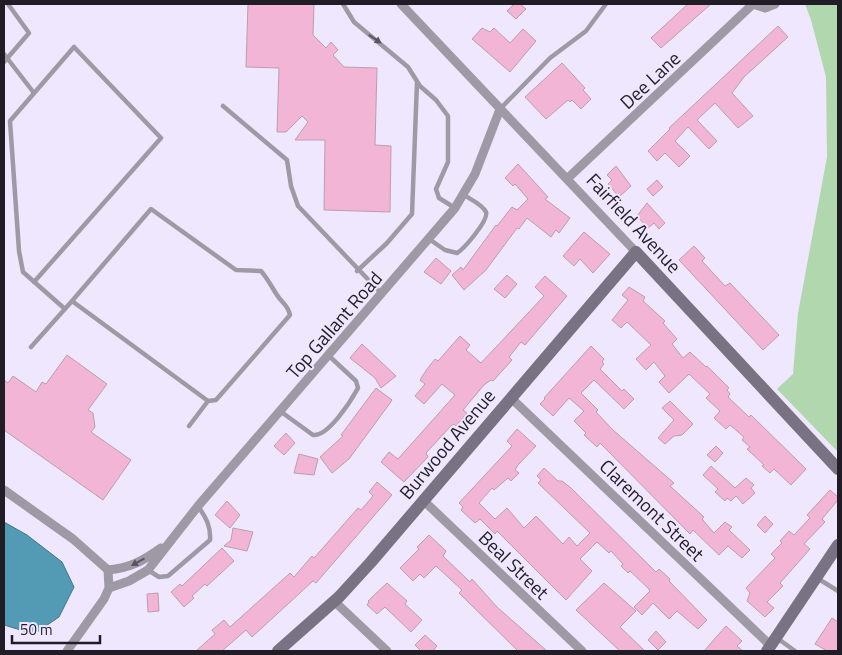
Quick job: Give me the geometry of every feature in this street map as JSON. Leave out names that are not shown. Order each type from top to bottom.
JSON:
[{"type":"street","name":"Dee Lane","points":[[568,178],[753,4],[765,8],[775,4]]},
{"type":"street","name":"Fairfield Avenue","points":[[405,5],[500,109],[568,178],[838,469]]},
{"type":"street","name":"Top Gallant Road","points":[[109,588],[130,582],[148,570],[165,545],[198,506],[455,208],[477,169],[500,109]]},
{"type":"street","name":"Burwood Avenue","points":[[278,651],[334,601],[424,502],[636,252]]},
{"type":"street","name":"Claremont Street","points":[[511,398],[772,645]]},
{"type":"street","points":[[4,490],[73,539],[108,570],[109,588],[95,614],[67,651]]},
{"type":"street","name":"Beal Street","points":[[424,502],[582,651]]},
{"type":"street","name":"Top Gallant Road","points":[[108,570],[127,568],[138,564],[165,545]]},
{"type":"street","points":[[772,645],[838,545]]},
{"type":"street","points":[[334,601],[387,651]]},
{"type":"lane","points":[[6,60],[30,33],[8,4]]},
{"type":"lane","points":[[343,4],[354,22],[408,67],[417,82],[436,100],[448,116],[448,162],[436,190],[439,198],[455,208]]},
{"type":"lane","points":[[500,109],[550,58],[586,30],[606,4]]},
{"type":"lane","points":[[34,282],[161,138],[74,47],[10,121],[19,251],[23,272],[34,282],[66,309]]},
{"type":"lane","points":[[4,54],[6,60],[34,92]]},
{"type":"lane","points":[[357,270],[387,243],[412,214],[417,82]]},
{"type":"lane","points":[[223,106],[287,160],[291,186],[298,206],[357,270],[382,294]]},
{"type":"lane","points":[[429,239],[445,250],[456,253],[476,232],[486,219],[487,214],[484,209],[464,195]]},
{"type":"lane","points":[[31,347],[151,209],[236,270],[261,271],[268,278],[277,296],[288,307],[290,314],[216,400],[208,401],[72,301]]},
{"type":"lane","points":[[280,411],[313,436],[318,436],[328,430],[358,388],[356,381],[328,355]]},
{"type":"lane","points":[[189,426],[208,401]]},
{"type":"lane","points":[[148,570],[159,577],[168,576],[210,540],[211,532],[207,519],[198,506]]},
{"type":"lane","points":[[816,578],[838,591]]},
{"type":"lane","points":[[772,645],[795,651]]},
{"type":"green space","points":[[805,4],[838,4],[838,452],[777,389],[793,374],[798,313],[827,157],[826,77]]},
{"type":"water","points":[[4,522],[27,535],[62,562],[74,587],[59,617],[34,634],[4,625]]},
{"type":"building","points":[[248,4],[314,4],[313,35],[326,48],[331,42],[338,50],[333,55],[344,67],[377,68],[375,145],[391,146],[390,212],[324,210],[325,140],[295,140],[308,122],[302,116],[286,132],[277,132],[279,68],[246,67]]},
{"type":"building","points":[[514,4],[520,4],[526,9],[516,19],[507,11]]},
{"type":"building","points":[[688,4],[711,4],[661,48],[651,38]]},
{"type":"building","points":[[778,26],[788,37],[744,77],[732,93],[753,116],[738,128],[715,103],[697,120],[717,141],[709,149],[688,127],[675,141],[690,156],[679,167],[665,153],[657,161],[648,151],[669,128]]},
{"type":"building","points":[[482,28],[490,32],[494,28],[510,43],[523,29],[536,41],[510,72],[472,39]]},
{"type":"building","points":[[562,63],[585,88],[583,90],[591,99],[581,109],[572,100],[570,102],[568,100],[546,119],[525,97]]},
{"type":"building","points":[[518,164],[548,197],[545,199],[570,218],[559,233],[556,230],[551,237],[527,218],[519,229],[517,228],[486,270],[464,290],[452,275],[461,267],[463,270],[496,225],[512,207],[517,210],[528,199],[515,184],[513,186],[505,178]]},
{"type":"building","points":[[616,166],[631,186],[619,197],[608,184],[612,180],[607,175]]},
{"type":"building","points":[[657,180],[663,187],[653,196],[647,189]]},
{"type":"building","points":[[647,203],[665,223],[659,229],[654,223],[648,228],[637,216]]},
{"type":"building","points":[[584,232],[610,254],[593,273],[580,259],[574,266],[563,256]]},
{"type":"building","points":[[694,246],[705,258],[702,261],[725,286],[730,283],[779,335],[763,350],[679,260]]},
{"type":"building","points":[[436,258],[451,271],[441,284],[424,272]]},
{"type":"building","points":[[507,275],[517,284],[505,298],[494,289]]},
{"type":"building","points":[[545,276],[567,296],[525,345],[521,342],[509,357],[512,360],[493,381],[491,380],[484,385],[463,410],[467,413],[456,426],[454,424],[451,426],[426,453],[428,457],[404,482],[381,462],[389,452],[398,459],[455,395],[442,384],[424,404],[415,396],[425,384],[420,380],[427,369],[435,359],[438,361],[460,336],[470,345],[466,350],[481,363],[544,296],[535,287]]},
{"type":"building","points":[[629,287],[645,297],[643,301],[665,321],[663,323],[677,339],[672,344],[683,358],[690,352],[707,366],[729,388],[727,390],[730,394],[728,397],[749,417],[751,415],[806,469],[791,485],[774,469],[770,473],[762,466],[764,465],[747,449],[750,447],[742,440],[744,437],[730,425],[726,429],[714,418],[720,411],[706,398],[710,394],[689,374],[669,393],[659,382],[665,376],[654,362],[646,370],[636,359],[651,345],[627,322],[621,328],[612,320],[628,300],[622,295]]},
{"type":"building","points":[[362,344],[396,376],[381,388],[375,378],[350,358]]},
{"type":"building","points":[[591,346],[604,359],[602,362],[604,364],[600,369],[622,391],[624,389],[634,399],[624,409],[594,380],[581,393],[598,410],[596,412],[613,430],[674,483],[670,486],[704,517],[702,519],[714,533],[725,522],[732,527],[729,530],[750,550],[742,558],[728,546],[719,555],[693,530],[690,534],[600,443],[597,447],[584,435],[586,433],[574,421],[584,411],[569,398],[553,416],[540,404]]},
{"type":"building","points":[[67,355],[107,384],[88,410],[93,413],[95,427],[91,432],[131,460],[103,500],[4,430],[4,380],[8,383],[13,376],[36,392],[42,382],[46,384]]},
{"type":"building","points":[[376,388],[392,400],[349,459],[332,473],[320,457],[343,436],[341,435]]},
{"type":"building","points":[[670,401],[693,424],[682,435],[674,436],[665,444],[658,438],[674,420],[662,408]]},
{"type":"building","points":[[517,429],[536,446],[518,465],[515,470],[519,473],[511,481],[508,478],[494,490],[492,488],[479,503],[495,519],[507,508],[524,528],[536,516],[563,544],[569,537],[577,546],[590,533],[538,483],[541,480],[537,476],[544,468],[558,481],[562,481],[571,488],[656,572],[659,569],[670,579],[669,581],[707,620],[698,629],[677,611],[669,619],[653,603],[642,615],[634,607],[650,591],[630,571],[628,573],[621,566],[623,564],[611,551],[609,553],[597,542],[580,559],[592,571],[566,600],[497,531],[495,534],[480,519],[475,523],[461,510],[463,507],[459,503],[512,446],[507,441]]},
{"type":"building","points":[[286,433],[295,443],[284,455],[274,446]]},
{"type":"building","points":[[716,446],[723,453],[715,462],[707,455]]},
{"type":"building","points":[[299,454],[318,459],[314,475],[294,473]]},
{"type":"building","points":[[711,466],[735,488],[746,478],[754,485],[751,488],[755,493],[743,504],[736,496],[731,501],[727,498],[725,501],[715,492],[718,489],[703,475]]},
{"type":"building","points":[[377,482],[392,495],[316,583],[313,581],[252,637],[246,630],[222,651],[196,651],[215,634],[212,630],[224,620],[230,627],[290,573],[294,577],[312,556],[314,558],[358,508],[361,510],[373,496],[369,492]]},
{"type":"building","points":[[830,490],[838,497],[838,500],[822,519],[825,522],[804,544],[810,549],[780,583],[783,586],[767,602],[774,608],[765,617],[747,601],[750,593],[746,588],[775,558],[771,554],[782,543],[780,541],[789,531],[794,535],[810,518],[807,515]]},
{"type":"building","points":[[227,501],[240,515],[230,528],[215,515]]},
{"type":"building","points":[[765,516],[773,524],[765,533],[757,525]]},
{"type":"building","points":[[233,528],[253,532],[247,551],[224,546],[231,540]]},
{"type":"building","points":[[429,535],[446,551],[443,556],[470,582],[472,579],[497,607],[547,651],[518,651],[459,593],[462,590],[436,566],[424,578],[420,574],[413,581],[400,568],[419,549],[417,547]]},
{"type":"building","points":[[222,548],[234,561],[207,586],[205,584],[192,596],[194,598],[184,607],[171,592],[180,584],[182,586]]},
{"type":"building","points":[[387,583],[407,601],[405,604],[422,620],[411,632],[385,607],[377,614],[367,605],[368,601]]},
{"type":"building","points":[[604,583],[636,611],[620,627],[645,651],[620,651],[576,610]]},
{"type":"building","points":[[158,593],[159,611],[148,612],[147,594]]},
{"type":"building","points":[[832,618],[838,622],[838,651],[827,651],[815,644]]},
{"type":"building","points":[[726,626],[742,641],[737,646],[743,651],[704,651]]},
{"type":"building","points":[[656,631],[666,642],[658,650],[648,640]]},
{"type":"building","points":[[425,635],[437,646],[433,651],[421,651],[415,645]]}]
